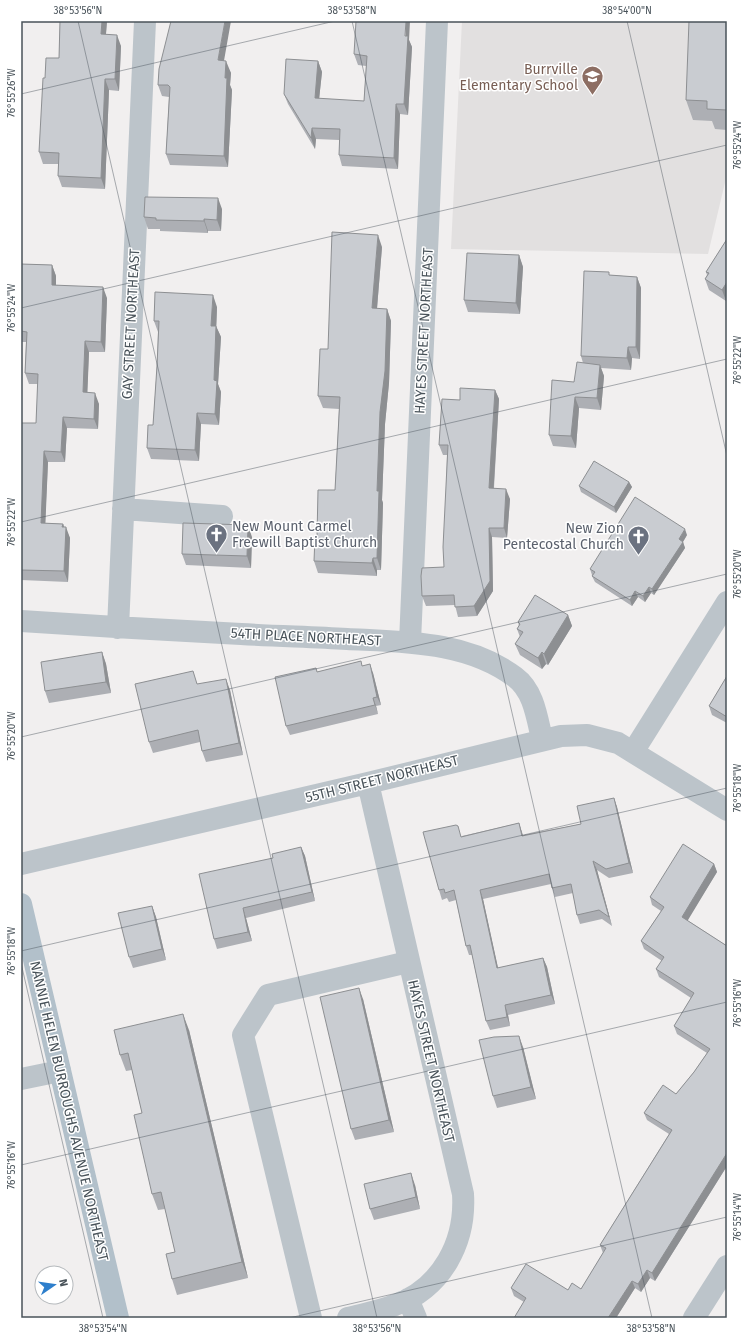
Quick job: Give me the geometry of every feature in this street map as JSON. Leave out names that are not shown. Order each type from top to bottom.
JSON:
[{"type":"main road","name":"NANNIE HELEN BURROUGHS AVENUE NORTHEAST","points":[[21,904],[118,1318]]},
{"type":"street","name":"GAY STREET NORTHEAST","points":[[118,628],[145,21]]},
{"type":"street","name":"HAYES STREET NORTHEAST","points":[[410,642],[437,21]]},
{"type":"street","points":[[123,509],[222,516]]},
{"type":"street","points":[[633,752],[727,602]]},
{"type":"street","name":"54TH PLACE NORTHEAST","points":[[21,621],[118,628],[410,642],[468,653],[497,666],[516,678],[530,696],[542,739]]},
{"type":"street","name":"55TH STREET NORTHEAST","points":[[21,864],[368,783],[542,739],[561,736],[587,735],[618,743],[727,810]]},
{"type":"street","name":"HAYES STREET NORTHEAST","points":[[348,1318],[388,1308],[412,1309],[423,1290],[444,1268],[459,1237],[464,1211],[463,1194],[408,962],[368,783]]},
{"type":"street","points":[[311,1318],[243,1035],[268,996],[408,962]]},
{"type":"street","points":[[21,1079],[60,1071]]},
{"type":"street","points":[[694,1318],[727,1266]]},
{"type":"shaded area","name":"Burrville Elementary School","points":[[462,21],[727,21],[727,174],[708,254],[451,249]]},
{"type":"building","points":[[60,21],[102,21],[101,34],[117,35],[115,79],[105,79],[101,178],[58,176],[59,153],[39,152],[43,78],[45,78],[46,58],[59,58]]},
{"type":"building","points":[[171,21],[225,21],[218,60],[226,61],[225,78],[227,78],[224,156],[166,154],[170,87],[168,85],[158,85],[159,69]]},
{"type":"building","points":[[356,21],[406,21],[405,36],[408,36],[404,104],[396,104],[394,158],[339,155],[340,129],[312,128],[311,138],[284,94],[286,59],[318,61],[315,98],[364,101],[367,56],[354,54]]},
{"type":"building","points":[[689,21],[727,21],[727,110],[707,109],[707,101],[686,100]]},
{"type":"building","points":[[145,197],[218,198],[217,220],[156,220],[156,218],[144,217]]},
{"type":"building","points":[[332,232],[378,235],[372,308],[387,309],[385,371],[380,412],[377,491],[379,491],[377,558],[373,558],[372,563],[314,561],[315,537],[317,537],[318,490],[335,490],[340,397],[318,396],[320,349],[328,349]]},
{"type":"building","points":[[727,239],[727,282],[722,290],[705,279],[709,273],[706,272]]},
{"type":"building","points":[[467,253],[519,255],[516,303],[464,300]]},
{"type":"building","points":[[21,264],[52,265],[52,285],[103,287],[101,342],[85,341],[83,392],[95,393],[94,419],[63,417],[61,452],[44,451],[41,523],[63,524],[62,527],[66,527],[64,571],[21,570],[21,423],[36,423],[38,374],[25,373],[27,332],[21,331]]},
{"type":"building","points":[[584,271],[609,272],[609,275],[637,277],[636,347],[628,347],[627,358],[581,356]]},
{"type":"building","points":[[155,292],[213,295],[211,326],[216,326],[214,380],[217,381],[215,414],[197,413],[195,450],[147,448],[148,425],[153,425],[157,366],[159,321],[154,321]]},
{"type":"building","points":[[577,362],[600,365],[597,398],[575,397],[571,436],[549,435],[552,380],[574,382]]},
{"type":"building","points":[[460,388],[495,390],[489,488],[506,489],[504,528],[489,528],[490,581],[474,606],[455,607],[454,595],[422,596],[421,576],[422,568],[444,567],[443,547],[448,445],[439,445],[442,399],[460,400]]},
{"type":"building","points":[[594,461],[629,482],[614,507],[579,486]]},
{"type":"building","points":[[635,497],[685,529],[679,539],[683,542],[652,589],[649,587],[643,596],[635,591],[630,600],[592,576],[595,572],[590,569]]},
{"type":"building","points":[[183,523],[248,525],[247,556],[182,554]]},
{"type":"building","points":[[535,595],[568,615],[544,654],[542,652],[538,658],[515,644],[523,632],[517,629],[520,624],[518,622]]},
{"type":"building","points":[[102,652],[106,682],[45,691],[41,662]]},
{"type":"building","points":[[361,661],[362,666],[370,664],[377,697],[373,698],[375,705],[286,726],[275,677],[316,668],[317,672]]},
{"type":"building","points":[[193,671],[197,684],[226,679],[239,743],[202,751],[198,730],[149,742],[135,684]]},
{"type":"building","points":[[727,676],[727,717],[709,706]]},
{"type":"building","points":[[614,798],[629,863],[606,869],[593,861],[609,917],[599,910],[577,915],[571,884],[552,888],[549,874],[480,890],[497,968],[543,958],[551,995],[505,1005],[507,1017],[486,1021],[470,945],[466,946],[454,890],[445,893],[444,889],[439,890],[423,832],[456,825],[458,826],[461,837],[519,823],[522,836],[581,824],[577,806]]},
{"type":"building","points":[[683,844],[714,864],[682,917],[727,946],[727,1153],[652,1273],[647,1270],[638,1284],[632,1281],[608,1318],[514,1318],[526,1298],[511,1288],[526,1264],[568,1290],[572,1283],[581,1289],[606,1248],[600,1245],[672,1130],[644,1113],[663,1085],[676,1094],[710,1049],[674,1026],[694,993],[656,969],[664,957],[641,941],[664,907],[650,897]]},
{"type":"building","points":[[301,847],[312,892],[243,908],[248,932],[214,939],[199,874],[273,858],[272,854]]},
{"type":"building","points":[[152,906],[162,949],[129,957],[118,913]]},
{"type":"building","points":[[359,988],[389,1120],[351,1129],[320,997]]},
{"type":"building","points":[[183,1014],[242,1262],[172,1279],[166,1254],[175,1252],[161,1192],[152,1194],[134,1115],[142,1113],[128,1053],[120,1055],[114,1030]]},
{"type":"building","points":[[519,1036],[531,1087],[493,1096],[479,1040],[494,1037]]},
{"type":"building","points":[[411,1173],[416,1197],[370,1209],[364,1184]]},
{"type":"place","name":"Burrville Elementary School","points":[[593,96]]},
{"type":"place","name":"New Mount Carmel Freewill Baptist Church","points":[[216,554]]},
{"type":"place","name":"New Zion Pentecostal Church","points":[[639,556]]}]
